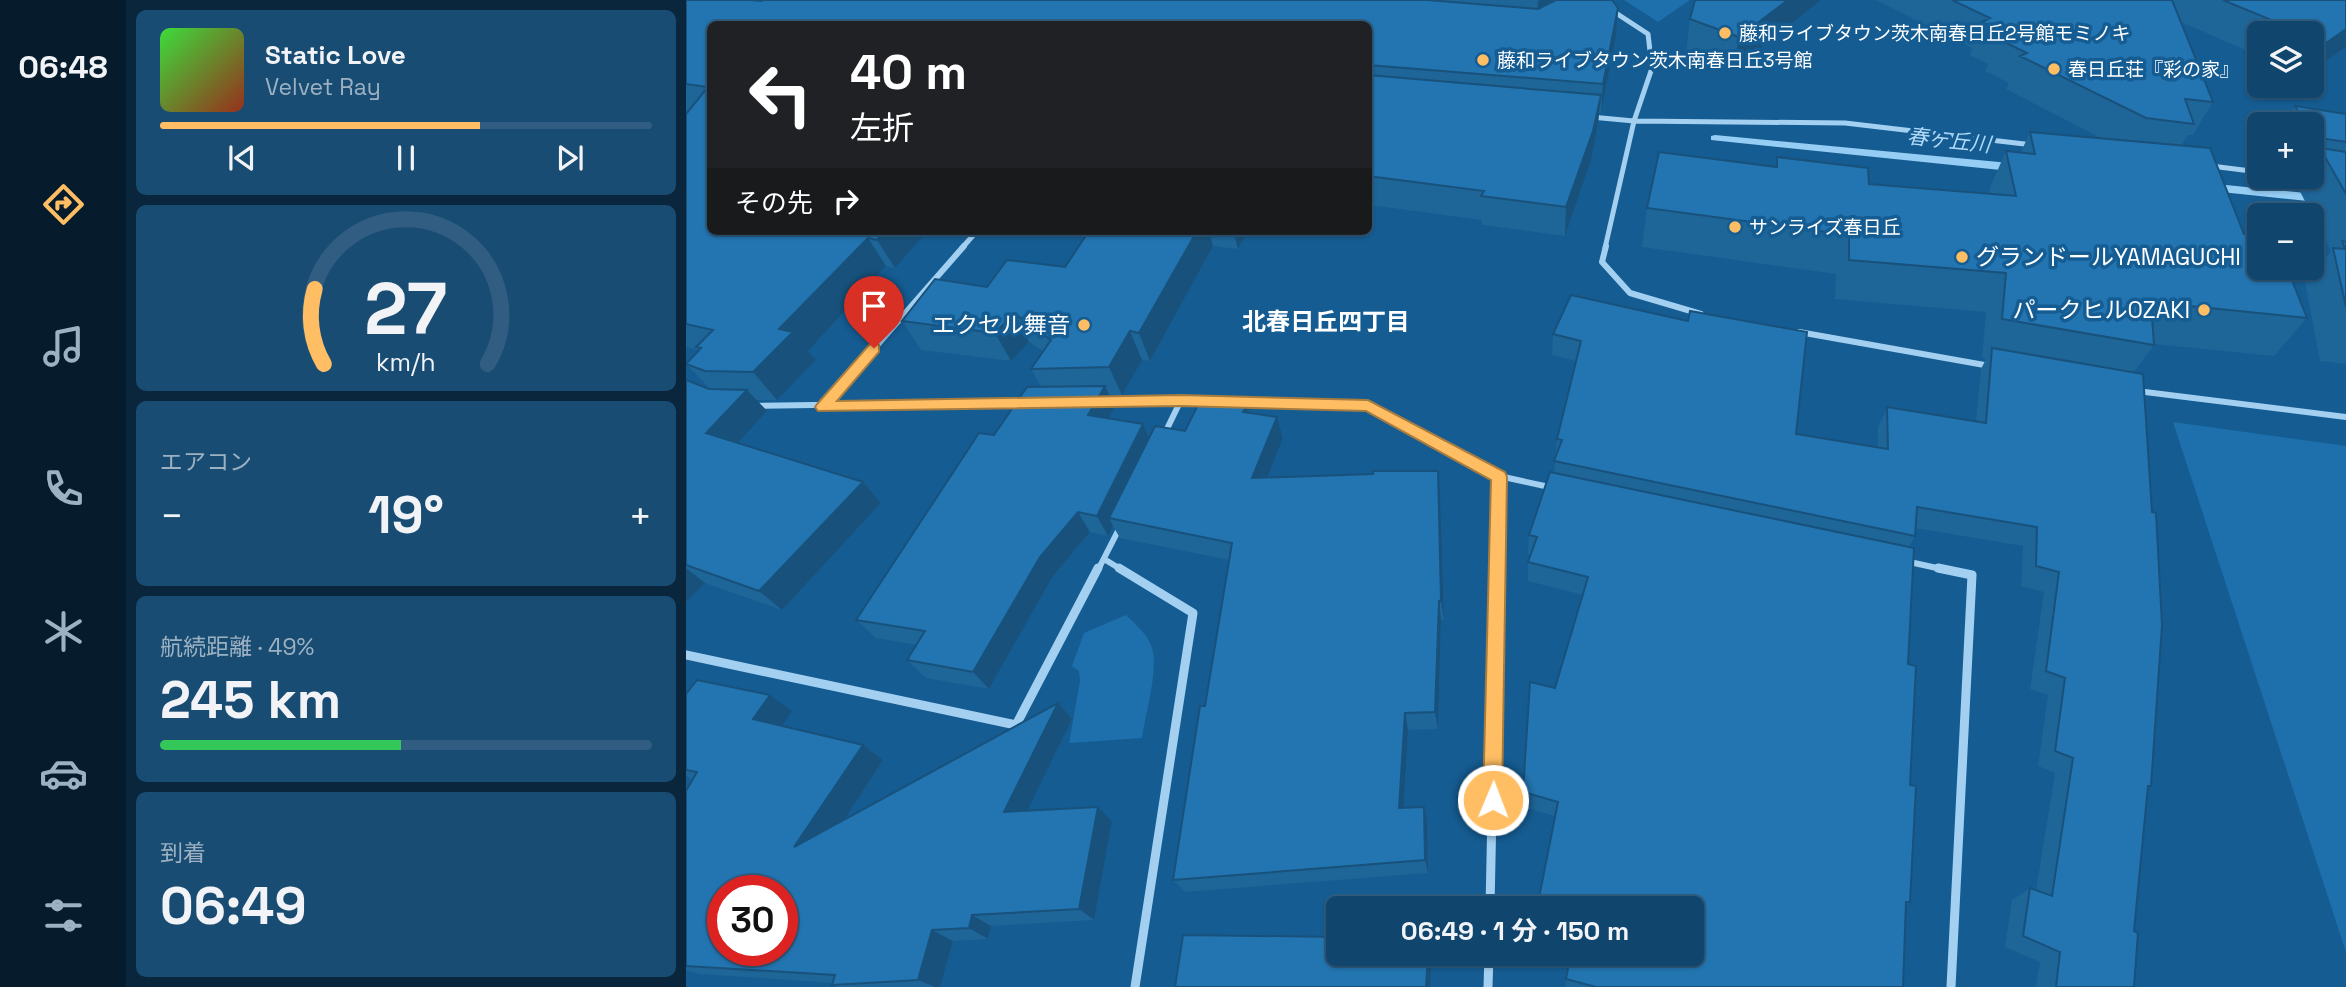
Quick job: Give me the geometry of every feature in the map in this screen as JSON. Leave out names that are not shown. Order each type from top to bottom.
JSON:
[{"type":"street","points":[[1596,0],[1648,34],[1652,68],[1634,121],[1602,262],[1630,293],[1705,315]]},
{"type":"street","points":[[1581,117],[1634,121],[1845,124],[2038,146]]},
{"type":"street","points":[[2204,166],[2247,171]]},
{"type":"street","points":[[823,407],[973,235]]},
{"type":"street","points":[[1788,330],[1994,366]]},
{"type":"street","points":[[2132,390],[2346,417]]},
{"type":"street","points":[[1098,401],[1181,400],[1368,405],[1499,477],[1567,491]]},
{"type":"street","points":[[1157,449],[1181,400]]},
{"type":"street","points":[[743,405],[823,407],[1029,402]]},
{"type":"street","points":[[1490,896],[1499,477]]},
{"type":"street","points":[[686,655],[1016,725],[1128,510]]},
{"type":"street","points":[[1891,558],[1972,575],[1951,987]]},
{"type":"street","points":[[1104,559],[1193,613],[1135,987]]},
{"type":"street","points":[[1489,966],[1489,987]]},
{"type":"shaded area","points":[[1624,0],[1690,0],[1658,22]]},
{"type":"shaded area","points":[[2173,422],[2346,446],[2346,952]]},
{"type":"shaded area","points":[[1126,615],[1146,637],[1153,654],[1153,678],[1142,738],[1069,743],[1080,681],[1079,671],[1072,666],[1084,633]]},
{"type":"building","points":[[686,0],[1427,0],[1538,9],[1556,0],[1612,0],[1618,8],[1603,84],[1372,65],[1372,21],[707,21],[707,87],[686,84]]},
{"type":"building","points":[[1695,0],[1788,0],[1739,37],[1690,19]]},
{"type":"building","points":[[1952,0],[2172,0],[2213,102],[2185,99],[2194,124],[2146,118],[2020,56],[2027,53],[1998,39],[2007,34],[1982,22],[1990,18]]},
{"type":"building","points":[[2223,0],[2346,0],[2346,29],[2326,43],[2324,21],[2274,21]]},
{"type":"building","points":[[1372,75],[1601,95],[1593,131],[1566,207],[1481,196],[1484,191],[1372,177]]},
{"type":"building","points":[[707,88],[707,235],[881,235],[877,240],[868,238],[779,329],[793,332],[753,372],[705,371],[686,364],[701,348],[696,347],[713,330],[686,324],[686,114]]},
{"type":"building","points":[[2295,106],[2346,114],[2346,142],[2324,139],[2324,112],[2299,112]]},
{"type":"building","points":[[2030,132],[2210,148],[2244,234],[2247,234],[2247,280],[2292,280],[2307,318],[2151,302],[2154,345],[2002,319],[2006,273],[1849,260],[1849,235],[1647,208],[1659,152],[1777,167],[1777,157],[1868,168],[1869,184],[2016,196],[2006,151],[2035,154]]},
{"type":"building","points":[[2324,149],[2346,152],[2346,194],[2324,155]]},
{"type":"building","points":[[1086,235],[1195,235],[1139,333],[1130,331],[1109,367],[1031,369],[1051,340],[1014,313],[995,333],[902,321],[935,279],[987,287],[1007,260],[1065,267]]},
{"type":"building","points":[[2342,241],[2346,242],[2346,307],[2333,248],[2345,249]]},
{"type":"building","points":[[1571,295],[1688,321],[1690,311],[1807,332],[1796,434],[1888,449],[1887,407],[1986,423],[1992,348],[2143,374],[2152,512],[2156,513],[2162,625],[2151,786],[2148,786],[2134,931],[2138,933],[2134,987],[2056,987],[2060,952],[2023,936],[2030,888],[2052,896],[2073,758],[2055,751],[2065,678],[2046,671],[2059,572],[2036,566],[2037,527],[1917,507],[1915,536],[1554,461],[1562,440],[1557,439],[1581,341],[1553,334]]},
{"type":"building","points":[[686,380],[709,389],[747,390],[706,433],[863,482],[759,591],[686,565]]},
{"type":"building","points":[[1105,386],[1088,415],[1143,424],[1097,516],[1078,512],[1040,557],[973,672],[907,660],[925,631],[856,620],[979,433],[994,435],[1027,387]]},
{"type":"building","points":[[1201,399],[1247,405],[1243,412],[1277,417],[1252,478],[1373,474],[1373,471],[1438,471],[1441,601],[1435,712],[1405,713],[1399,808],[1424,807],[1425,860],[1173,880],[1200,706],[1205,706],[1232,543],[1109,518],[1155,426],[1185,431]]},
{"type":"building","points":[[1550,472],[1914,548],[1908,664],[1916,666],[1910,785],[1916,786],[1910,902],[1906,902],[1903,987],[1596,987],[1566,979],[1568,966],[1704,966],[1704,896],[1539,896],[1558,802],[1523,792],[1530,682],[1555,688],[1588,577],[1528,562],[1537,537],[1529,535]]},
{"type":"building","points":[[697,680],[770,695],[753,719],[863,745],[794,847],[1058,703],[1004,812],[1098,807],[1079,909],[972,915],[969,928],[932,930],[918,980],[832,985],[835,975],[686,966],[686,791],[697,772],[686,770],[686,694]]},
{"type":"building","points":[[1183,935],[1326,937],[1326,966],[1427,966],[1426,987],[1175,987]]},
{"type":"waterway","name":"春ヶ丘川","points":[[1715,138],[2020,168]]},
{"type":"waterway","name":"春ヶ丘川","points":[[2206,187],[2346,201]]},
{"type":"place","name":"藤和ライブタウン茨木南春日丘2号館モミノキ","points":[[1725,33]]},
{"type":"place","name":"藤和ライブタウン茨木南春日丘3号館","points":[[1483,60]]},
{"type":"place","name":"春日丘荘『彩の家』","points":[[2054,69]]},
{"type":"place","name":"サンライズ春日丘","points":[[1735,227]]},
{"type":"place","name":"グランドールYAMAGUCHI","points":[[1962,257]]},
{"type":"place","name":"パークヒルOZAKI","points":[[2204,310]]},
{"type":"place","name":"エクセル舞音","points":[[1084,325]]},
{"type":"district","name":"北春日丘四丁目","points":[[1326,321]]},
{"type":"route","points":[[874,348],[823,407],[1181,400],[1368,405],[1499,477],[1493,800]]}]
